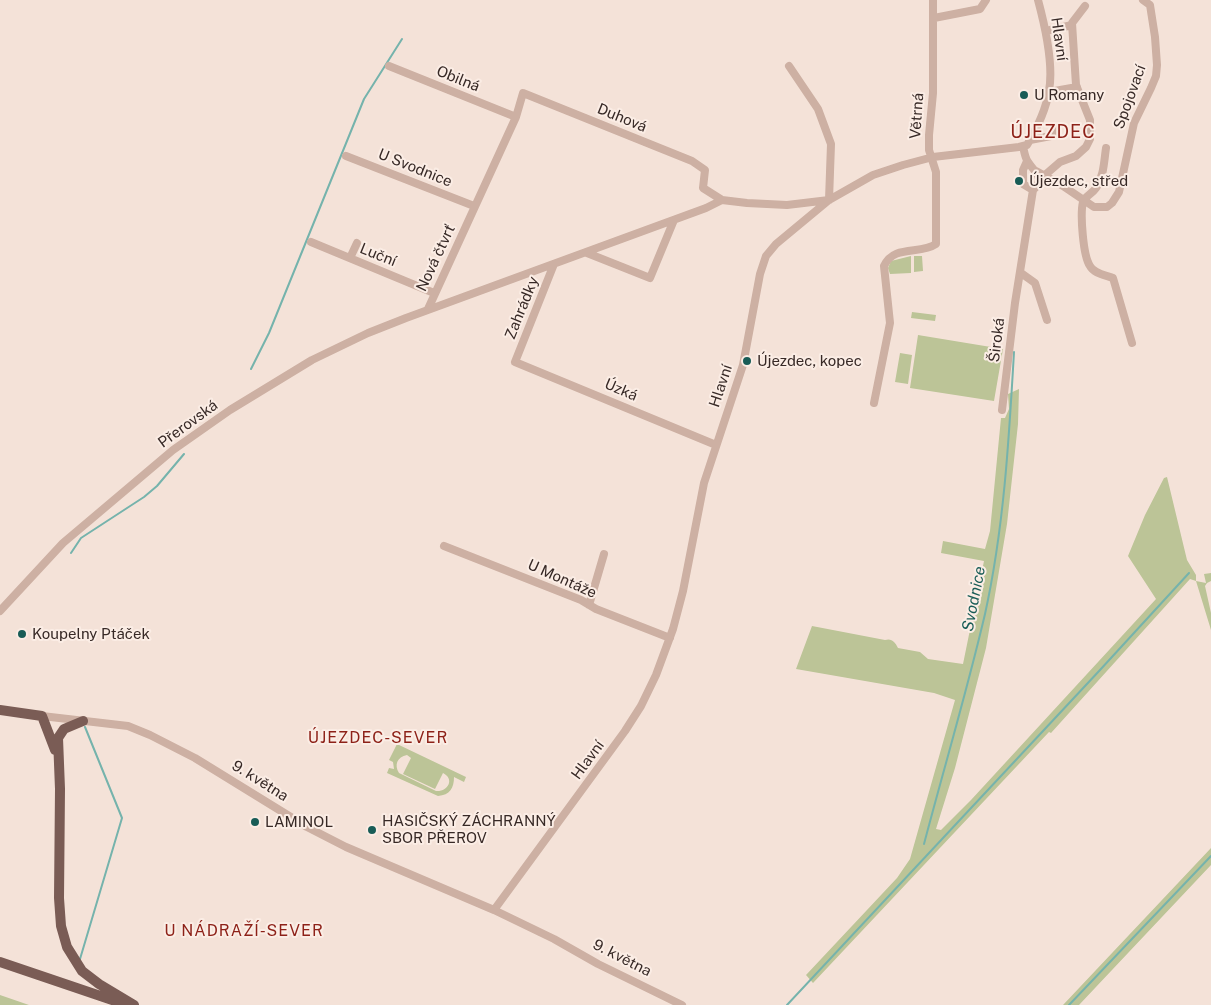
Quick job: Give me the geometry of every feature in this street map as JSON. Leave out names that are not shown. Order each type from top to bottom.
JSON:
[{"type":"main road","name":"9. května","points":[[0,710],[42,716]]},
{"type":"main road","points":[[42,716],[55,749],[59,766]]},
{"type":"main road","points":[[83,721],[67,727],[59,735],[58,742],[60,914],[63,937],[72,956],[86,975],[134,1005]]},
{"type":"main road","points":[[0,962],[127,1005]]},
{"type":"main road","points":[[0,969],[108,1005]]},
{"type":"street","name":"Větrná","points":[[874,403],[890,324],[884,266],[898,252],[931,247],[936,244],[936,172],[929,150],[933,92],[933,0]]},
{"type":"street","points":[[934,18],[980,9],[986,0]]},
{"type":"street","name":"Hlavní","points":[[494,910],[625,731],[641,706],[656,675],[670,638],[683,591],[704,483],[743,366],[760,274],[766,256],[776,244],[829,200],[873,176],[932,157],[1027,144],[1049,92],[1049,59],[1046,31],[1038,0]]},
{"type":"street","name":"Spojovací","points":[[1036,171],[1094,207],[1107,207],[1119,192],[1132,128],[1156,76],[1155,37],[1150,5],[1143,0]]},
{"type":"street","points":[[1045,176],[1060,162],[1076,156],[1086,147],[1090,138],[1090,120],[1077,87],[1072,25],[1085,6]]},
{"type":"street","points":[[1046,31],[1072,25]]},
{"type":"street","name":"Obilná","points":[[390,66],[516,117]]},
{"type":"street","points":[[789,66],[818,109],[832,144],[829,200]]},
{"type":"street","points":[[1049,92],[1077,87]]},
{"type":"street","name":"Nová čtvrť","points":[[428,309],[516,117],[523,94],[527,94]]},
{"type":"street","name":"Duhová","points":[[527,94],[692,161],[705,170],[703,188],[722,200]]},
{"type":"street","points":[[1030,140],[1051,136],[1056,129]]},
{"type":"street","points":[[1022,146],[1026,161],[1036,171]]},
{"type":"street","name":"Spojovací","points":[[1083,199],[1097,187],[1103,173],[1106,148]]},
{"type":"street","name":"U Svodnice","points":[[346,156],[474,206]]},
{"type":"street","points":[[1026,161],[1023,170],[1023,184],[1033,190]]},
{"type":"street","name":"Široká","points":[[1002,410],[1033,190],[1039,182],[1036,171]]},
{"type":"street","points":[[1083,199],[1081,216],[1089,266],[1095,271],[1114,278],[1132,343]]},
{"type":"street","name":"Nová čtvrť","points":[[428,309],[587,253],[706,208],[722,200],[779,205],[829,200]]},
{"type":"street","points":[[587,253],[650,278],[674,220]]},
{"type":"street","name":"Luční","points":[[311,242],[434,293]]},
{"type":"street","points":[[350,258],[356,244]]},
{"type":"street","name":"Zahrádky","points":[[515,362],[554,264]]},
{"type":"street","points":[[1021,273],[1034,283],[1046,320]]},
{"type":"street","name":"Přerovská","points":[[0,611],[64,543],[173,450],[230,410],[312,360],[368,333],[428,309]]},
{"type":"street","name":"Úzká","points":[[515,362],[716,445]]},
{"type":"street","name":"U Montáže","points":[[444,546],[670,638]]},
{"type":"street","points":[[589,605],[604,554]]},
{"type":"street","name":"9. května","points":[[42,716],[128,726],[150,735],[195,758],[307,827],[346,847],[494,910],[682,1005]]},
{"type":"green space","points":[[911,256],[911,273],[890,274],[888,268],[891,261]]},
{"type":"green space","points":[[914,256],[922,256],[923,271],[914,272]]},
{"type":"green space","points":[[912,312],[936,315],[935,321],[911,318]]},
{"type":"green space","points":[[918,335],[1003,349],[994,401],[910,388]]},
{"type":"green space","points":[[900,353],[912,355],[908,384],[895,382]]},
{"type":"green space","points":[[1019,389],[1018,424],[1007,524],[986,648],[955,768],[936,829],[941,830],[971,800],[1156,599],[1128,556],[1145,515],[1164,478],[1167,477],[1187,560],[1196,575],[1196,581],[1190,579],[1051,733],[1049,732],[813,983],[806,975],[897,878],[910,859],[955,700],[934,693],[796,669],[812,626],[891,640],[898,648],[920,652],[928,659],[963,664],[984,561],[941,553],[943,541],[985,549],[990,531],[1001,418],[1005,418],[1009,409],[1008,394]]},
{"type":"green space","points":[[1211,573],[1211,581],[1205,586],[1211,613],[1211,630],[1196,581],[1206,583],[1204,574]]},
{"type":"green space","points":[[397,744],[466,777],[464,782],[454,777],[451,790],[446,794],[438,796],[387,773],[389,768],[394,769],[393,762],[389,760]],"holes":[[[407,755],[411,758],[403,774],[435,789],[443,773],[449,778],[447,787],[436,791],[399,773],[397,767],[399,759]]]},
{"type":"green space","points":[[1211,848],[1211,865],[1079,1005],[1063,1005]]},
{"type":"green space","points":[[0,995],[29,1005],[0,1005]]},
{"type":"waterway","points":[[251,369],[269,333],[364,99],[402,39]]},
{"type":"waterway","name":"Svodnice","points":[[924,844],[971,672],[991,582],[1005,483],[1014,352]]},
{"type":"waterway","points":[[71,553],[81,538],[144,497],[157,486],[184,454]]},
{"type":"waterway","points":[[787,1005],[1189,573]]},
{"type":"waterway","points":[[80,959],[122,818],[85,727]]},
{"type":"waterway","points":[[1069,1005],[1211,856]]},
{"type":"place","name":"U Romany","points":[[1024,95]]},
{"type":"place","name":"Újezdec, střed","points":[[1019,181]]},
{"type":"place","name":"Újezdec, kopec","points":[[747,361]]},
{"type":"place","name":"Koupelny Ptáček","points":[[22,634]]},
{"type":"place","name":"LAMINOL","points":[[255,822]]},
{"type":"place","name":"HASIČSKÝ ZÁCHRANNÝ SBOR PŘEROV","points":[[372,830]]},
{"type":"district","name":"ÚJEZDEC","points":[[1053,132]]},
{"type":"district","name":"ÚJEZDEC-SEVER","points":[[378,738]]},
{"type":"district","name":"U NÁDRAŽÍ-SEVER","points":[[244,931]]}]
